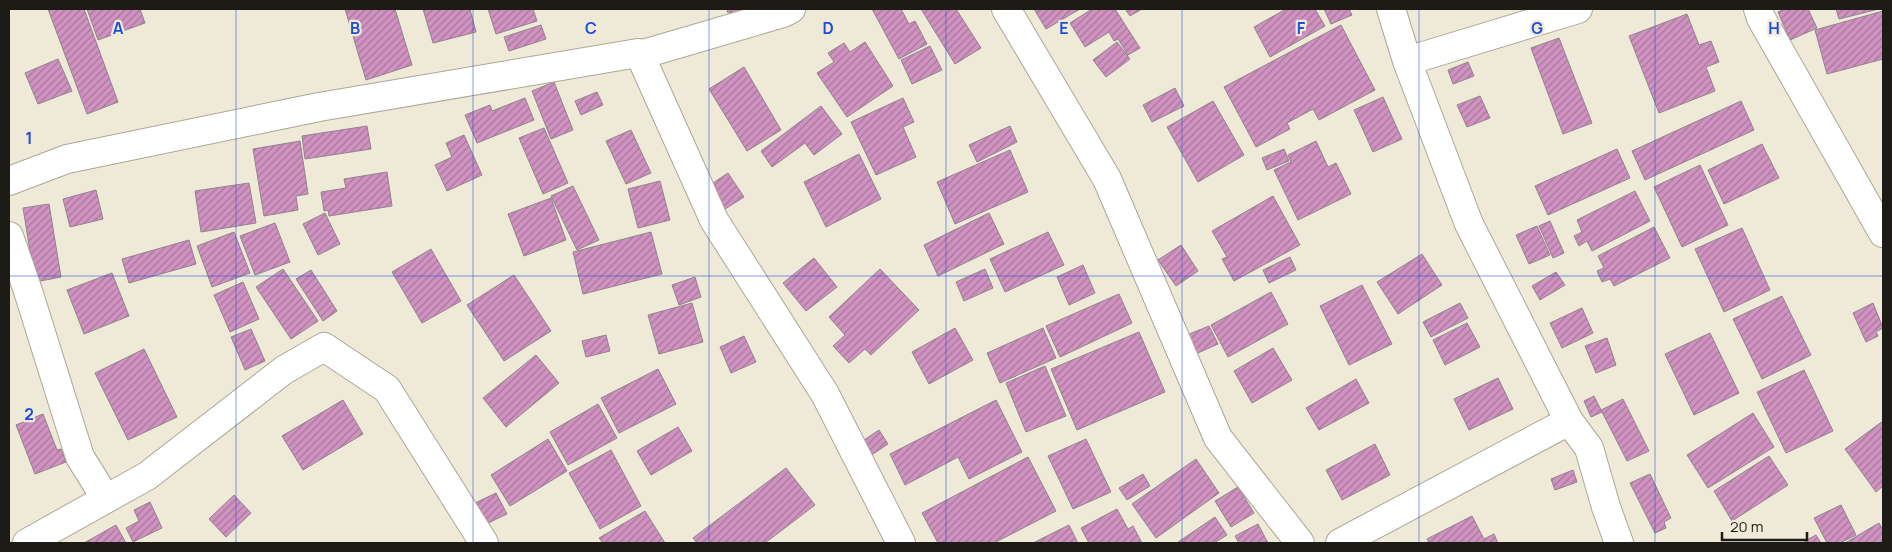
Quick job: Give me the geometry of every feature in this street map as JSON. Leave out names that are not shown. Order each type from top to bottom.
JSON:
[{"type":"street","points":[[9,181],[67,159],[319,107],[619,56],[638,53],[640,55],[792,9]]},
{"type":"street","points":[[1006,9],[1107,179],[1218,438],[1300,543]]},
{"type":"street","points":[[1391,9],[1407,61],[1469,224],[1569,421],[1589,448],[1606,507],[1619,543]]},
{"type":"street","points":[[1407,61],[1578,9]]},
{"type":"street","points":[[1758,9],[1761,18],[1883,233]]},
{"type":"street","points":[[640,55],[714,220],[825,394],[901,543]]},
{"type":"street","points":[[9,236],[80,457],[106,499]]},
{"type":"street","points":[[28,543],[147,476],[284,370],[324,347],[387,389],[450,492],[484,543]]},
{"type":"street","points":[[1340,543],[1569,421]]},
{"type":"building","points":[[48,9],[84,9],[118,102],[87,114]]},
{"type":"building","points":[[87,9],[140,9],[145,23],[98,40]]},
{"type":"building","points":[[345,9],[395,9],[412,65],[366,80]]},
{"type":"building","points":[[423,9],[470,9],[476,32],[433,43]]},
{"type":"building","points":[[488,9],[533,9],[537,21],[496,34]]},
{"type":"building","points":[[728,9],[748,9],[747,14],[727,12]]},
{"type":"building","points":[[872,9],[901,9],[909,24],[915,21],[927,44],[899,59]]},
{"type":"building","points":[[921,9],[956,9],[981,48],[955,64]]},
{"type":"building","points":[[1034,9],[1080,9],[1046,29]]},
{"type":"building","points":[[1092,9],[1115,9],[1140,48],[1128,55],[1118,39],[1114,41],[1109,32],[1085,47],[1070,23]]},
{"type":"building","points":[[1125,9],[1142,9],[1130,16]]},
{"type":"building","points":[[1286,9],[1315,9],[1325,26],[1270,57],[1254,27]]},
{"type":"building","points":[[1324,9],[1349,9],[1352,15],[1331,24]]},
{"type":"building","points":[[1785,9],[1808,9],[1817,28],[1790,40],[1778,12]]},
{"type":"building","points":[[1836,9],[1879,9],[1839,19]]},
{"type":"building","points":[[1883,11],[1883,59],[1827,74],[1815,30]]},
{"type":"building","points":[[1687,14],[1699,45],[1711,41],[1719,62],[1706,67],[1715,91],[1659,113],[1629,36]]},
{"type":"building","points":[[541,25],[546,39],[509,51],[504,37]]},
{"type":"building","points":[[1341,25],[1375,90],[1319,120],[1313,109],[1287,123],[1290,129],[1256,147],[1224,87]]},
{"type":"building","points":[[1559,38],[1592,123],[1563,134],[1531,48]]},
{"type":"building","points":[[865,42],[893,86],[847,117],[817,73],[834,62],[828,53],[844,43],[850,52]]},
{"type":"building","points":[[1117,42],[1130,59],[1106,77],[1093,60]]},
{"type":"building","points":[[930,46],[942,70],[912,84],[901,60]]},
{"type":"building","points":[[58,59],[72,91],[38,104],[25,73]]},
{"type":"building","points":[[1468,62],[1474,76],[1453,84],[1448,70]]},
{"type":"building","points":[[744,67],[781,130],[747,151],[709,89]]},
{"type":"building","points":[[554,82],[573,130],[551,139],[532,91]]},
{"type":"building","points":[[1175,88],[1184,106],[1152,122],[1143,105]]},
{"type":"building","points":[[597,92],[603,105],[581,115],[575,101]]},
{"type":"building","points":[[1480,96],[1490,118],[1467,127],[1457,105]]},
{"type":"building","points":[[1383,97],[1402,139],[1373,152],[1354,110]]},
{"type":"building","points":[[525,98],[534,120],[477,143],[465,115],[490,105],[492,111]]},
{"type":"building","points":[[903,98],[914,122],[903,127],[916,157],[876,175],[851,122]]},
{"type":"building","points":[[1213,101],[1244,155],[1198,182],[1167,127]]},
{"type":"building","points":[[1741,101],[1754,130],[1645,180],[1632,151]]},
{"type":"building","points":[[821,106],[842,134],[814,155],[805,143],[772,167],[761,151]]},
{"type":"building","points":[[367,126],[371,149],[305,159],[302,136]]},
{"type":"building","points":[[1010,126],[1017,142],[977,162],[969,145]]},
{"type":"building","points":[[544,128],[568,183],[543,194],[519,138]]},
{"type":"building","points":[[631,130],[651,173],[626,184],[606,141]]},
{"type":"building","points":[[464,135],[482,175],[447,191],[435,165],[452,157],[446,143]]},
{"type":"building","points":[[300,141],[308,194],[296,196],[298,210],[264,216],[253,149]]},
{"type":"building","points":[[1316,141],[1328,167],[1336,163],[1351,194],[1298,220],[1274,170],[1291,162],[1288,155]]},
{"type":"building","points":[[1762,144],[1779,178],[1724,204],[1708,170]]},
{"type":"building","points":[[1284,149],[1289,161],[1267,170],[1262,158]]},
{"type":"building","points":[[1617,149],[1630,178],[1548,215],[1535,186]]},
{"type":"building","points":[[1010,150],[1028,192],[955,224],[937,182]]},
{"type":"building","points":[[859,154],[881,199],[826,227],[804,182]]},
{"type":"building","points":[[1700,165],[1728,225],[1682,247],[1654,187]]},
{"type":"building","points":[[387,172],[392,206],[329,216],[328,210],[324,211],[321,192],[346,188],[344,179]]},
{"type":"building","points":[[728,173],[744,197],[722,211],[707,187]]},
{"type":"building","points":[[660,181],[670,220],[638,228],[628,189]]},
{"type":"building","points":[[249,183],[256,223],[201,232],[195,191]]},
{"type":"building","points":[[573,186],[599,240],[577,250],[551,196]]},
{"type":"building","points":[[96,190],[103,219],[70,227],[63,199]]},
{"type":"building","points":[[1635,191],[1650,221],[1592,251],[1587,241],[1579,246],[1574,236],[1582,232],[1577,220]]},
{"type":"building","points":[[1273,196],[1300,245],[1234,281],[1222,259],[1227,257],[1212,231]]},
{"type":"building","points":[[551,198],[566,240],[524,256],[508,214]]},
{"type":"building","points":[[49,204],[61,277],[35,282],[23,208]]},
{"type":"building","points":[[325,213],[340,244],[318,255],[303,224]]},
{"type":"building","points":[[989,213],[1004,244],[938,276],[924,245]]},
{"type":"building","points":[[1550,221],[1564,253],[1553,258],[1539,226]]},
{"type":"building","points":[[275,223],[290,262],[255,275],[240,236]]},
{"type":"building","points":[[1537,226],[1550,255],[1529,264],[1516,235]]},
{"type":"building","points":[[1654,227],[1670,258],[1614,286],[1610,279],[1602,282],[1597,271],[1604,268],[1598,256]]},
{"type":"building","points":[[1742,228],[1770,290],[1724,312],[1695,249]]},
{"type":"building","points":[[234,232],[250,273],[212,287],[197,246]]},
{"type":"building","points":[[651,232],[662,274],[583,294],[573,252]]},
{"type":"building","points":[[1048,232],[1064,265],[1005,292],[990,259]]},
{"type":"building","points":[[189,240],[196,264],[129,283],[122,259]]},
{"type":"building","points":[[1181,245],[1198,271],[1176,286],[1158,260]]},
{"type":"building","points":[[431,249],[461,301],[422,323],[392,272]]},
{"type":"building","points":[[1422,254],[1442,285],[1398,314],[1377,282]]},
{"type":"building","points":[[1290,257],[1296,270],[1269,283],[1263,270]]},
{"type":"building","points":[[814,258],[837,287],[806,311],[783,283]]},
{"type":"building","points":[[1083,265],[1095,293],[1069,305],[1057,277]]},
{"type":"building","points":[[283,269],[318,321],[291,339],[256,287]]},
{"type":"building","points":[[880,269],[919,310],[871,355],[865,349],[849,363],[833,346],[845,335],[829,317]]},
{"type":"building","points":[[985,269],[993,288],[964,301],[956,282]]},
{"type":"building","points":[[311,270],[337,311],[323,321],[296,279]]},
{"type":"building","points":[[1556,272],[1565,285],[1540,300],[1532,286]]},
{"type":"building","points":[[112,273],[129,316],[84,334],[67,290]]},
{"type":"building","points":[[514,275],[551,331],[504,361],[467,305]]},
{"type":"building","points":[[695,277],[701,297],[679,305],[672,285]]},
{"type":"building","points":[[243,282],[259,319],[230,332],[214,295]]},
{"type":"building","points":[[1362,285],[1392,344],[1349,365],[1320,306]]},
{"type":"building","points":[[1271,292],[1288,324],[1228,357],[1211,325]]},
{"type":"building","points":[[1119,294],[1132,323],[1060,357],[1046,326]]},
{"type":"building","points":[[1782,296],[1811,355],[1762,379],[1733,319]]},
{"type":"building","points":[[692,303],[703,342],[659,354],[648,315]]},
{"type":"building","points":[[1460,303],[1468,318],[1431,337],[1423,322]]},
{"type":"building","points":[[1873,303],[1883,328],[1876,332],[1878,336],[1866,342],[1853,313]]},
{"type":"building","points":[[1582,308],[1593,333],[1562,348],[1550,323]]},
{"type":"building","points":[[1467,323],[1480,347],[1445,365],[1433,340]]},
{"type":"building","points":[[1209,326],[1218,344],[1191,356],[1182,337]]},
{"type":"building","points":[[955,328],[973,360],[929,384],[912,352]]},
{"type":"building","points":[[1043,328],[1056,358],[1000,383],[987,353]]},
{"type":"building","points":[[251,329],[265,361],[245,370],[231,337]]},
{"type":"building","points":[[1139,332],[1165,392],[1077,430],[1051,369]]},
{"type":"building","points":[[1710,333],[1739,393],[1694,415],[1665,354]]},
{"type":"building","points":[[606,335],[610,351],[586,357],[582,341]]},
{"type":"building","points":[[744,336],[756,362],[731,373],[720,347]]},
{"type":"building","points":[[1607,338],[1616,365],[1596,373],[1585,346]]},
{"type":"building","points":[[1273,348],[1292,380],[1252,403],[1234,371]]},
{"type":"building","points":[[144,349],[177,417],[128,440],[95,373]]},
{"type":"building","points":[[536,355],[559,383],[506,427],[483,398]]},
{"type":"building","points":[[1045,366],[1066,416],[1026,432],[1006,383]]},
{"type":"building","points":[[658,369],[676,404],[619,433],[601,398]]},
{"type":"building","points":[[1804,370],[1833,431],[1786,453],[1757,392]]},
{"type":"building","points":[[1498,378],[1513,409],[1469,430],[1454,399]]},
{"type":"building","points":[[1356,379],[1369,403],[1319,430],[1306,408]]},
{"type":"building","points":[[1594,396],[1602,412],[1591,417],[1584,401]]},
{"type":"building","points":[[1623,399],[1649,451],[1627,461],[1601,410]]},
{"type":"building","points":[[343,400],[363,434],[303,470],[282,436]]},
{"type":"building","points":[[996,400],[1022,452],[969,479],[958,457],[905,485],[890,454]]},
{"type":"building","points":[[598,404],[617,438],[568,465],[550,432]]},
{"type":"building","points":[[1753,413],[1774,447],[1708,488],[1687,455]]},
{"type":"building","points":[[43,414],[57,450],[61,449],[66,462],[35,474],[16,425]]},
{"type":"building","points":[[1883,421],[1883,486],[1876,492],[1845,449]]},
{"type":"building","points":[[678,427],[692,451],[651,475],[637,451]]},
{"type":"building","points":[[879,430],[888,444],[867,458],[858,444]]},
{"type":"building","points":[[548,439],[567,471],[510,506],[491,475]]},
{"type":"building","points":[[1086,439],[1111,492],[1073,509],[1048,456]]},
{"type":"building","points":[[1375,444],[1390,475],[1342,500],[1326,470]]},
{"type":"building","points":[[611,450],[641,506],[600,529],[569,473]]},
{"type":"building","points":[[1769,456],[1788,485],[1732,521],[1714,491]]},
{"type":"building","points":[[1028,457],[1056,511],[994,543],[938,543],[922,513]]},
{"type":"building","points":[[1196,459],[1219,493],[1156,538],[1132,504]]},
{"type":"building","points":[[786,468],[815,505],[765,543],[697,543],[693,538]]},
{"type":"building","points":[[1573,470],[1577,482],[1555,490],[1551,479]]},
{"type":"building","points":[[1143,474],[1150,486],[1127,500],[1119,488]]},
{"type":"building","points":[[1650,474],[1671,518],[1664,522],[1666,528],[1655,533],[1630,483]]},
{"type":"building","points":[[1238,487],[1254,513],[1231,527],[1215,501]]},
{"type":"building","points":[[496,493],[507,514],[486,524],[475,503]]},
{"type":"building","points":[[234,495],[251,513],[226,537],[209,519]]},
{"type":"building","points":[[150,502],[162,528],[133,542],[126,528],[139,521],[134,510]]},
{"type":"building","points":[[1841,505],[1856,535],[1840,543],[1827,543],[1814,518]]},
{"type":"building","points":[[1117,509],[1128,529],[1133,526],[1142,543],[1089,543],[1081,528]]},
{"type":"building","points":[[645,511],[665,543],[603,543],[599,538]]},
{"type":"building","points":[[1472,516],[1484,539],[1494,534],[1498,543],[1429,543],[1427,539]]},
{"type":"building","points":[[1215,517],[1227,535],[1214,543],[1178,542]]},
{"type":"building","points":[[1879,523],[1883,530],[1883,543],[1845,543]]},
{"type":"building","points":[[1258,524],[1268,543],[1239,543],[1235,536]]},
{"type":"building","points":[[116,525],[126,543],[84,543]]},
{"type":"building","points":[[1069,525],[1078,543],[1033,543]]},
{"type":"building","points":[[1816,535],[1821,543],[1806,543],[1805,541]]}]
